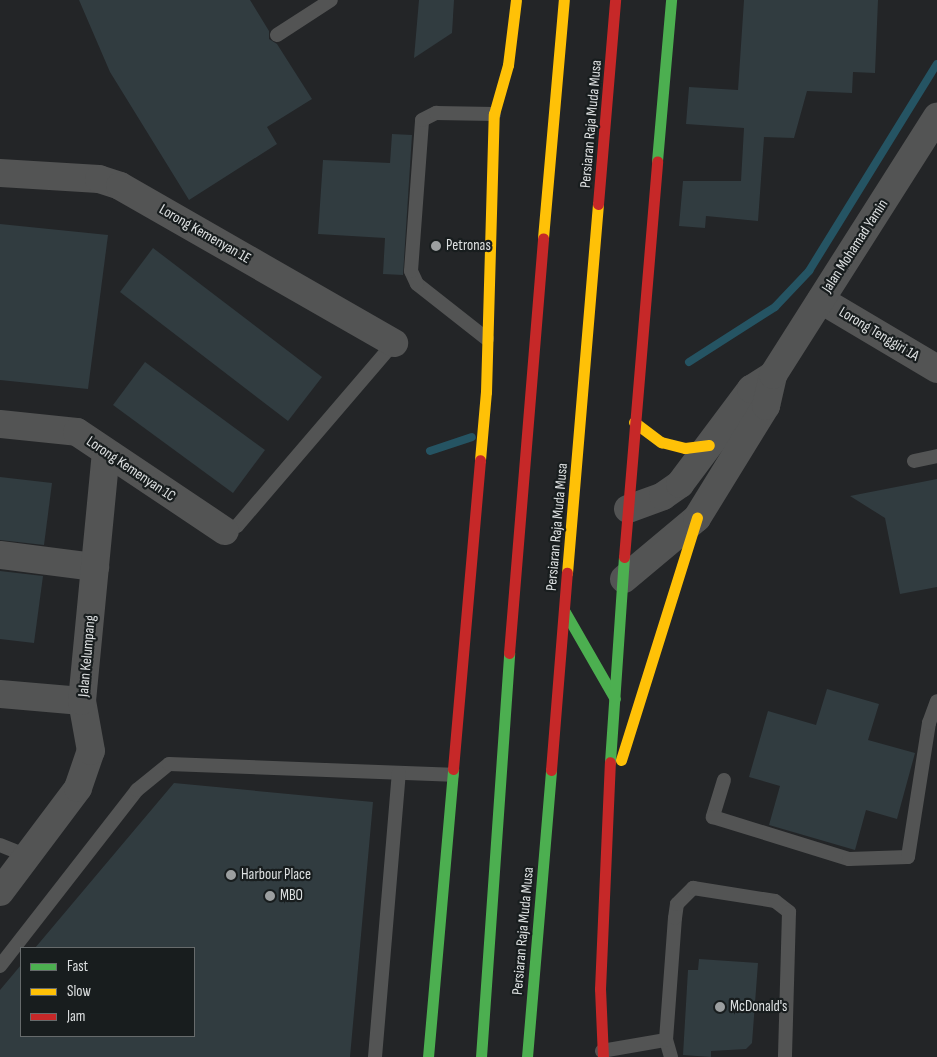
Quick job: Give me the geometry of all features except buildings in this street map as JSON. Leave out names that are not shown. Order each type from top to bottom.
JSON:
[{"type":"street","points":[[428,1057],[452,775],[481,499],[494,114],[508,65],[516,0]]},
{"type":"street","points":[[481,1057],[515,503],[564,0]]},
{"type":"street","name":"Persiaran Raja Muda Musa","points":[[527,1057],[615,0]]},
{"type":"street","points":[[602,1054],[600,989],[607,805],[634,422],[671,0]]},
{"type":"street","name":"Jalan Mohamad Yamin","points":[[624,579],[697,518],[766,406],[773,375],[937,117]]},
{"type":"street","name":"Lorong Kemenyan 1E","points":[[0,173],[99,179],[120,186],[394,343]]},
{"type":"street","name":"Lorong Tenggiri 1A","points":[[821,300],[937,369]]},
{"type":"street","name":"Jalan Mohamad Yamin","points":[[628,509],[663,496],[680,484],[751,389],[773,375]]},
{"type":"street","points":[[634,422],[661,442],[685,448],[709,445]]},
{"type":"street","name":"Lorong Kemenyan 1C","points":[[0,424],[77,432],[225,531]]},
{"type":"street","name":"Jalan Kelumpang","points":[[0,892],[78,788],[91,751],[82,701],[106,452]]},
{"type":"street","points":[[607,805],[697,518]]},
{"type":"street","points":[[0,555],[95,567]]},
{"type":"street","points":[[565,612],[614,699]]},
{"type":"street","points":[[0,694],[82,701]]},
{"type":"lane","points":[[277,35],[331,0]]},
{"type":"lane","points":[[487,339],[417,284],[411,271],[422,120],[436,113],[494,114]]},
{"type":"lane","points":[[225,531],[236,526],[394,343]]},
{"type":"lane","points":[[914,461],[937,456]]},
{"type":"lane","points":[[724,780],[713,817],[849,859],[908,857],[929,723],[937,701]]},
{"type":"lane","points":[[0,966],[137,790],[169,764],[452,775]]},
{"type":"lane","points":[[375,1057],[399,772]]},
{"type":"lane","points":[[0,845],[27,856]]},
{"type":"lane","points":[[671,1057],[666,1040],[677,904],[693,888],[775,901],[790,912],[785,1057]]},
{"type":"lane","points":[[602,1054],[666,1040]]},
{"type":"waterway","points":[[689,362],[775,307],[809,271],[937,64]]},
{"type":"waterway","points":[[430,451],[472,437]]},
{"type":"traffic: fast","points":[[657,161],[671,0]]},
{"type":"traffic: fast","points":[[610,762],[624,557]]},
{"type":"traffic: fast","points":[[565,612],[615,699]]},
{"type":"traffic: fast","points":[[481,1057],[509,653]]},
{"type":"traffic: fast","points":[[428,1057],[453,769]]},
{"type":"traffic: fast","points":[[527,1057],[551,770]]},
{"type":"traffic: slow","points":[[480,460],[486,392],[494,114],[508,65],[516,0]]},
{"type":"traffic: slow","points":[[543,238],[564,0]]},
{"type":"traffic: slow","points":[[567,573],[598,204]]},
{"type":"traffic: slow","points":[[634,422],[661,442],[685,448],[709,445]]},
{"type":"traffic: slow","points":[[621,760],[697,518]]},
{"type":"traffic: jam","points":[[598,204],[615,0]]},
{"type":"traffic: jam","points":[[624,557],[657,161]]},
{"type":"traffic: jam","points":[[509,653],[543,238]]},
{"type":"traffic: jam","points":[[453,769],[480,460]]},
{"type":"traffic: jam","points":[[551,770],[567,573]]},
{"type":"traffic: jam","points":[[603,1057],[600,989],[610,762]]},
{"type":"place","name":"Petronas","points":[[436,246]]},
{"type":"place","name":"Harbour Place","points":[[231,875]]},
{"type":"place","name":"MBO","points":[[270,896]]},
{"type":"place","name":"McDonald's","points":[[720,1007]]}]
